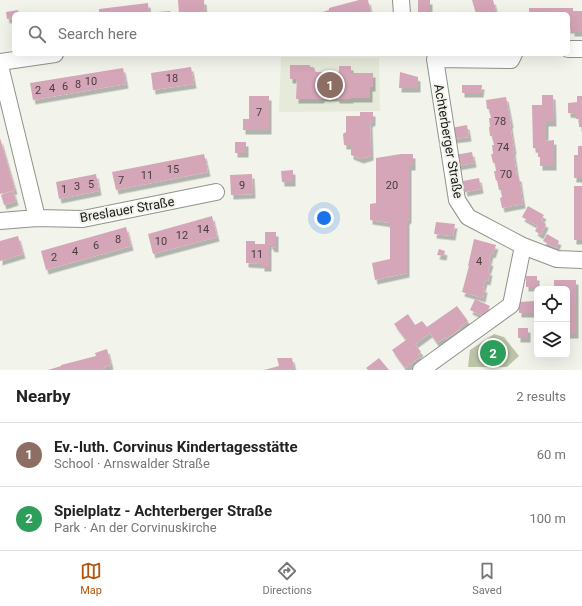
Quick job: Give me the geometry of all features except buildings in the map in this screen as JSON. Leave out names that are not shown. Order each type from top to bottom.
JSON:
[{"type":"street","points":[[402,0],[402,12]]},
{"type":"street","points":[[570,49],[582,49]]},
{"type":"street","points":[[0,62],[41,56]]},
{"type":"street","points":[[433,57],[510,60],[513,56]]},
{"type":"street","name":"Achterberger Straße","points":[[433,57],[457,200],[468,217],[523,246],[557,259],[582,260]]},
{"type":"street","points":[[0,66],[37,218]]},
{"type":"street","name":"Breslauer Straße","points":[[0,221],[37,218],[83,219],[216,192]]},
{"type":"street","points":[[421,370],[511,305],[523,246]]},
{"type":"shaded area","points":[[281,57],[379,58],[380,111],[279,112]]},
{"type":"green space","points":[[494,334],[504,337],[519,356],[507,367],[468,367],[470,350]]},
{"type":"place","name":"Ev.-luth. Corvinus Kindertagesstätte","points":[[330,85]]},
{"type":"place","name":"Spielplatz - Achterberger Straße","points":[[493,353]]}]
